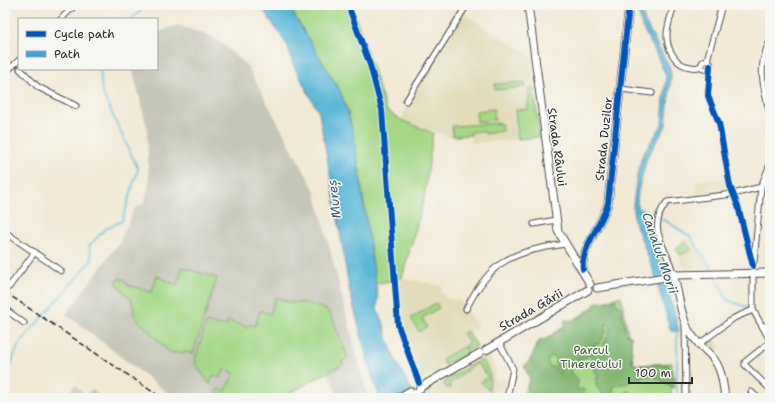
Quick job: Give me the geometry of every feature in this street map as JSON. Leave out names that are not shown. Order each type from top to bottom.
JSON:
[{"type":"main road","name":"Strada Râului","points":[[528,5],[558,231],[582,269],[589,287]]},
{"type":"main road","name":"Strada Duzilor","points":[[582,269],[582,260],[608,203],[630,5]]},
{"type":"main road","points":[[725,398],[719,368],[713,358],[698,345],[685,323],[672,276],[770,273]]},
{"type":"main road","name":"Strada Gării","points":[[398,398],[418,389],[483,352],[589,287],[594,292],[597,288],[651,278],[672,276]]},
{"type":"main road","name":"Strada Gării","points":[[407,398],[418,389]]},
{"type":"street","points":[[62,18],[75,5]]},
{"type":"street","points":[[406,101],[467,5]]},
{"type":"street","points":[[674,5],[666,34],[668,48],[679,63],[695,68],[706,67],[710,63],[707,60],[722,5]]},
{"type":"street","points":[[770,41],[764,52],[761,70],[770,115]]},
{"type":"street","points":[[707,60],[702,62],[710,76],[708,96],[718,123],[733,194],[753,266]]},
{"type":"street","points":[[5,73],[17,62]]},
{"type":"street","points":[[21,70],[38,87],[76,106]]},
{"type":"street","points":[[621,89],[652,92]]},
{"type":"street","points":[[770,164],[761,187],[753,266],[752,307],[766,325],[770,341],[745,362],[745,365],[770,389]]},
{"type":"street","points":[[672,276],[657,235],[658,221],[669,200],[733,194],[761,187]]},
{"type":"street","points":[[534,224],[556,220]]},
{"type":"street","points":[[5,232],[62,271]]},
{"type":"street","points":[[747,242],[756,242]]},
{"type":"street","points":[[466,309],[474,292],[485,278],[506,259],[529,250],[565,244]]},
{"type":"street","points":[[9,287],[35,252]]},
{"type":"street","points":[[698,345],[734,318],[752,307]]},
{"type":"street","points":[[5,309],[24,323]]},
{"type":"street","points":[[685,323],[686,398]]},
{"type":"street","points":[[499,342],[513,369],[508,393]]},
{"type":"street","points":[[751,392],[758,398]]},
{"type":"shaded area","points":[[464,14],[531,56],[541,138],[470,143],[470,136],[449,137],[401,120],[409,102]]},
{"type":"shaded area","points":[[177,25],[214,37],[247,66],[315,191],[368,398],[339,398],[328,373],[282,398],[174,398],[66,314],[119,243],[135,208],[144,203],[149,185],[147,128],[133,70],[158,70],[158,33]]},
{"type":"shaded area","points":[[726,178],[727,192],[697,195],[696,181]]},
{"type":"shaded area","points":[[689,238],[708,267],[713,271],[684,270],[679,253],[675,248]]},
{"type":"shaded area","points":[[402,278],[442,286],[441,293],[446,298],[460,301],[478,327],[469,332],[478,346],[420,380],[399,303],[398,292]]},
{"type":"shaded area","points":[[713,336],[720,347],[714,356],[702,345]]},
{"type":"shaded area","points":[[489,352],[495,369],[495,379],[509,378],[506,391],[495,391],[495,398],[422,398],[423,392]]},
{"type":"shaded area","points":[[75,385],[85,395],[93,389],[101,398],[64,398]]},
{"type":"green space","points":[[288,5],[352,5],[386,110],[401,120],[433,133],[424,199],[402,278],[375,284],[359,166],[348,112],[340,91]]},
{"type":"green space","points":[[525,82],[525,87],[495,90],[495,84]]},
{"type":"green space","points":[[529,88],[534,88],[540,137],[518,139],[515,110],[528,109]]},
{"type":"green space","points":[[494,109],[495,120],[477,122],[476,111]]},
{"type":"green space","points":[[501,123],[502,131],[485,134],[484,131],[471,132],[471,135],[453,136],[452,126]]},
{"type":"green space","points":[[685,241],[692,250],[680,255],[676,248]]},
{"type":"green space","points":[[182,267],[217,278],[193,354],[186,352],[170,353],[135,317],[132,301],[116,283],[119,278],[125,280],[128,285],[152,292],[157,276],[177,285]]},
{"type":"green space","name":"Parcul Tineretului","points":[[621,296],[634,365],[672,363],[671,398],[521,398],[532,377],[537,345],[597,304]]},
{"type":"green space","points":[[276,297],[289,302],[306,303],[327,310],[332,317],[348,358],[341,361],[343,364],[281,398],[219,398],[216,391],[220,389],[225,392],[234,373],[225,368],[220,378],[213,375],[210,384],[196,365],[195,359],[207,322],[220,326],[221,324],[226,326],[228,321],[248,327],[250,324],[255,326],[260,311],[270,314]]},
{"type":"green space","name":"Parcul Tineretului","points":[[616,299],[615,303],[621,307],[626,334],[631,336],[632,363],[641,365],[668,365],[675,377],[674,388],[652,376],[647,376],[615,386],[613,388],[614,393],[618,398],[600,398],[602,393],[596,386],[596,378],[600,377],[594,368],[594,364],[599,362],[590,355],[572,364],[570,362],[572,369],[570,372],[578,379],[577,390],[583,389],[585,392],[581,395],[581,398],[519,398],[529,392],[527,385],[530,379],[524,366],[532,357],[536,346],[541,339],[546,340],[564,327],[565,320],[574,320],[583,316],[591,310],[596,302],[605,302]],"holes":[[[606,324],[610,325],[611,327],[604,344],[604,352],[595,349],[593,345],[599,344],[601,341],[606,332]],[[551,356],[556,358],[555,364],[561,372],[559,373],[554,367],[550,367],[547,361]]]},
{"type":"green space","points":[[436,303],[439,308],[422,318],[427,327],[419,332],[411,318]]},
{"type":"green space","points":[[467,331],[477,346],[468,351],[465,345],[469,343],[463,333]]},
{"type":"green space","points":[[464,346],[468,352],[445,365],[442,359]]},
{"type":"green space","points":[[479,360],[484,362],[490,375],[489,391],[481,382],[488,377],[477,363],[449,384],[451,387],[447,389],[444,384],[446,380]]},
{"type":"green space","points":[[629,391],[632,393],[632,398],[618,398],[624,396],[626,392]]},
{"type":"water","points":[[260,5],[288,5],[340,91],[348,112],[354,138],[378,298],[377,309],[383,321],[394,357],[416,398],[380,398],[370,370],[349,288],[319,113],[293,64],[288,46]]},
{"type":"water","points":[[636,5],[640,5],[645,22],[670,68],[671,76],[666,126],[647,157],[638,192],[637,203],[662,267],[679,331],[671,331],[654,272],[634,220],[633,204],[637,175],[642,156],[662,125],[666,76],[642,27]]},
{"type":"waterway","points":[[132,18],[147,5]]},
{"type":"waterway","points":[[5,379],[19,344],[92,260],[89,246],[105,229],[122,221],[138,169],[102,92],[100,70]]},
{"type":"waterway","points":[[638,208],[666,221],[691,237],[713,271]]},
{"type":"waterway","points":[[716,277],[727,300],[752,309]]},
{"type":"waterway","name":"Canalul Morii","points":[[677,330],[677,398]]},
{"type":"railway","points":[[5,292],[162,398]]},
{"type":"marked path","points":[[420,398],[423,392]]},
{"type":"cycle path","points":[[348,5],[370,65],[382,110],[398,325],[419,383]]},
{"type":"cycle path","points":[[583,269],[583,261],[588,245],[608,203],[629,5]]},
{"type":"cycle path","points":[[710,66],[708,96],[719,123],[730,186],[738,206],[753,266]]},
{"type":"water label","name":"Mureș","points":[[334,199]]}]
